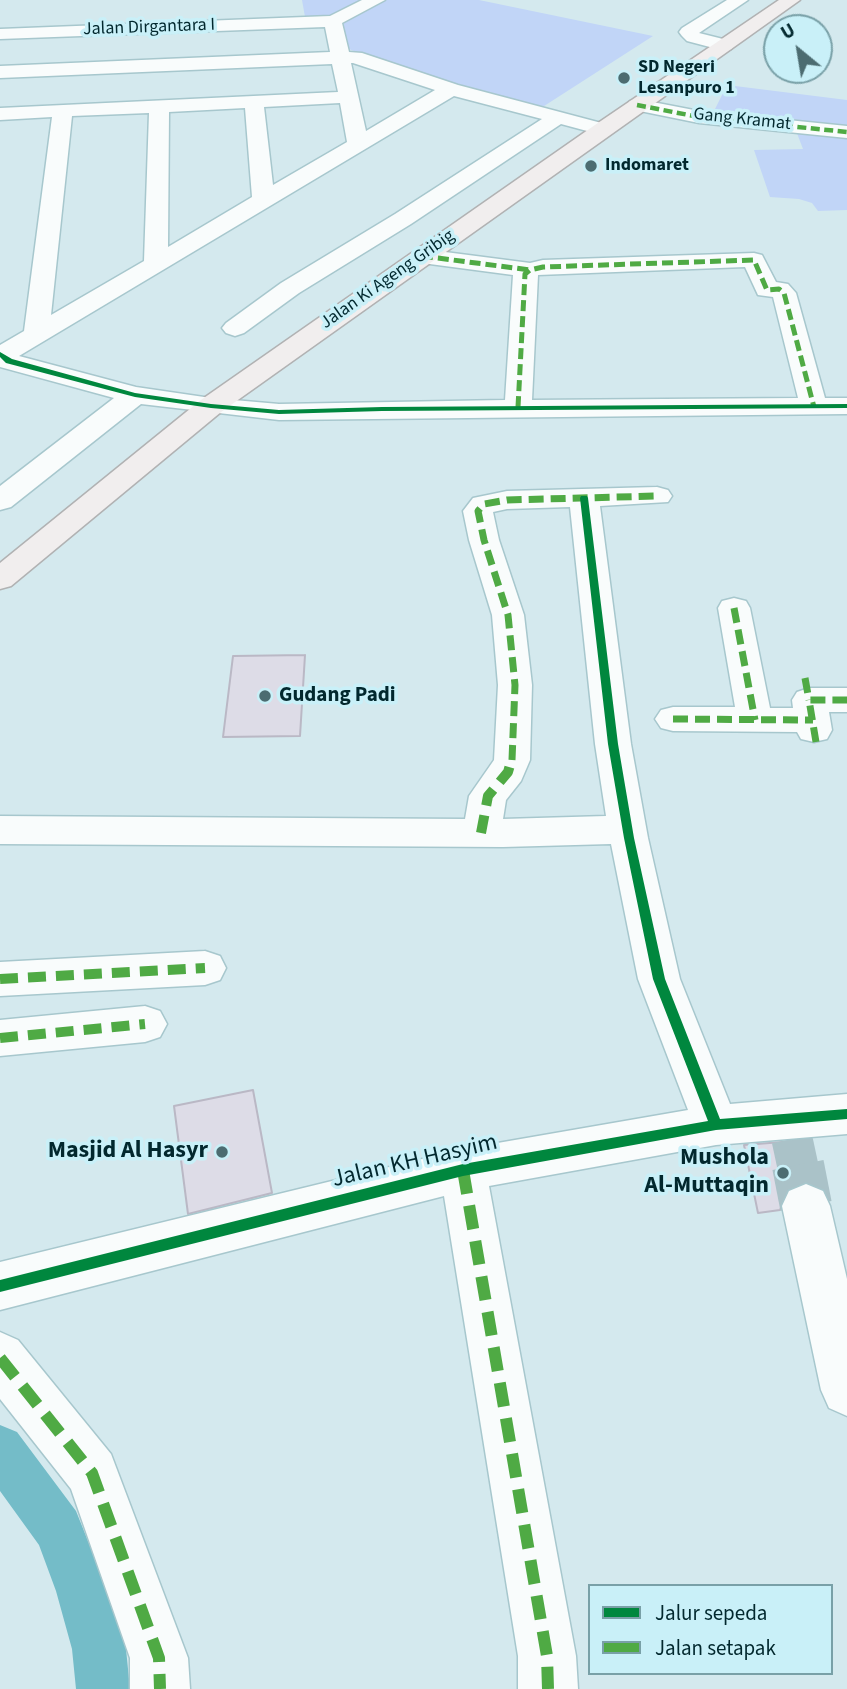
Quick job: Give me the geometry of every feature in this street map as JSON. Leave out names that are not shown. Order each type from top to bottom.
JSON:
[{"type":"main road","name":"Jalan Ki Ageng Gribig","points":[[0,579],[211,406],[636,105],[792,0]]},
{"type":"street","points":[[358,144],[343,57],[333,21],[376,0]]},
{"type":"street","points":[[725,45],[693,37],[688,32],[739,0]]},
{"type":"street","points":[[126,30],[127,10]]},
{"type":"street","points":[[33,33],[36,13]]},
{"type":"street","name":"Jalan Dirgantara I","points":[[0,34],[126,30],[215,19],[296,14],[333,21]]},
{"type":"street","points":[[0,72],[355,57],[451,89],[602,129]]},
{"type":"street","points":[[422,256],[530,270],[543,267],[754,260],[767,290],[779,289],[784,293],[836,411],[518,408],[279,412],[135,395],[9,361],[0,355],[451,89]]},
{"type":"street","points":[[0,114],[349,97]]},
{"type":"street","points":[[254,102],[263,198]]},
{"type":"street","name":"Gang Kramat","points":[[636,105],[699,117],[847,132]]},
{"type":"street","points":[[156,264],[159,107]]},
{"type":"street","points":[[36,335],[63,111]]},
{"type":"street","points":[[235,328],[290,288],[403,219],[556,117]]},
{"type":"street","points":[[518,408],[525,274],[530,270]]},
{"type":"street","points":[[0,501],[135,395]]},
{"type":"street","points":[[481,833],[488,796],[508,772],[512,760],[516,685],[508,615],[484,540],[478,511],[485,504],[498,501],[657,496]]},
{"type":"street","points":[[583,498],[613,744],[627,829],[659,979],[716,1125]]},
{"type":"street","points":[[734,608],[754,720]]},
{"type":"street","points":[[673,719],[754,720],[811,710],[847,700]]},
{"type":"street","points":[[0,830],[481,833],[627,829]]},
{"type":"street","points":[[0,979],[205,968]]},
{"type":"street","points":[[0,1038],[145,1024]]},
{"type":"street","name":"Jalan KH Hasyim","points":[[0,1286],[463,1170],[716,1125],[790,1130],[847,1114]]},
{"type":"street","points":[[463,1170],[547,1656],[548,1689]]},
{"type":"street","points":[[806,1206],[847,1390]]},
{"type":"street","points":[[0,1358],[92,1473],[159,1658],[160,1689]]},
{"type":"shaded area","points":[[302,0],[366,0],[332,16],[305,17]]},
{"type":"shaded area","points":[[383,0],[479,0],[653,36],[541,108],[458,87],[351,50],[347,47],[343,21]]},
{"type":"shaded area","points":[[727,85],[847,100],[847,132],[711,117]]},
{"type":"shaded area","points":[[795,128],[847,134],[847,210],[818,211],[812,203],[799,199],[770,197],[754,150],[803,149]]},
{"type":"building","name":"Gudang Padi","points":[[305,655],[300,736],[223,737],[233,656]]},
{"type":"building","name":"Masjid Al Hasyr","points":[[253,1090],[272,1193],[188,1214],[174,1106]]},
{"type":"building","name":"Mushola Al-Muttaqin","points":[[808,1140],[818,1186],[805,1182],[788,1189],[780,1210],[758,1213],[744,1145]]},
{"type":"waterway","points":[[0,1449],[58,1529],[82,1591],[99,1649],[103,1689]]},
{"type":"tunnel","points":[[792,1139],[798,1167]]},
{"type":"tunnel","points":[[798,1165],[806,1206]]},
{"type":"marked path","points":[[637,105],[699,117],[847,132]]},
{"type":"marked path","points":[[422,256],[530,270]]},
{"type":"marked path","points":[[518,407],[525,274],[530,270],[543,267],[754,260],[767,290],[779,289],[784,293],[814,407]]},
{"type":"marked path","points":[[481,833],[488,796],[508,772],[512,760],[515,685],[508,615],[484,540],[478,511],[484,504],[507,500],[657,496]]},
{"type":"marked path","points":[[734,608],[755,720]]},
{"type":"marked path","points":[[805,678],[809,700]]},
{"type":"marked path","points":[[816,742],[809,700],[847,700]]},
{"type":"marked path","points":[[673,719],[813,720]]},
{"type":"marked path","points":[[0,979],[205,968]]},
{"type":"marked path","points":[[0,1038],[145,1024]]},
{"type":"marked path","points":[[463,1170],[547,1656],[548,1689]]},
{"type":"marked path","points":[[0,1358],[92,1473],[159,1658],[160,1689]]},
{"type":"cycle path","points":[[0,354],[9,361],[135,395],[279,412],[847,406]]},
{"type":"cycle path","points":[[584,498],[613,744],[629,838],[659,979],[716,1125]]},
{"type":"cycle path","points":[[0,1286],[463,1170],[716,1125],[847,1114]]},
{"type":"place","name":"SD Negeri Lesanpuro 1","points":[[624,78]]},
{"type":"place","name":"Indomaret","points":[[591,166]]},
{"type":"place","name":"Gudang Padi","points":[[265,696]]},
{"type":"place","name":"Masjid Al Hasyr","points":[[222,1152]]},
{"type":"place","name":"Mushola Al-Muttaqin","points":[[783,1173]]}]
